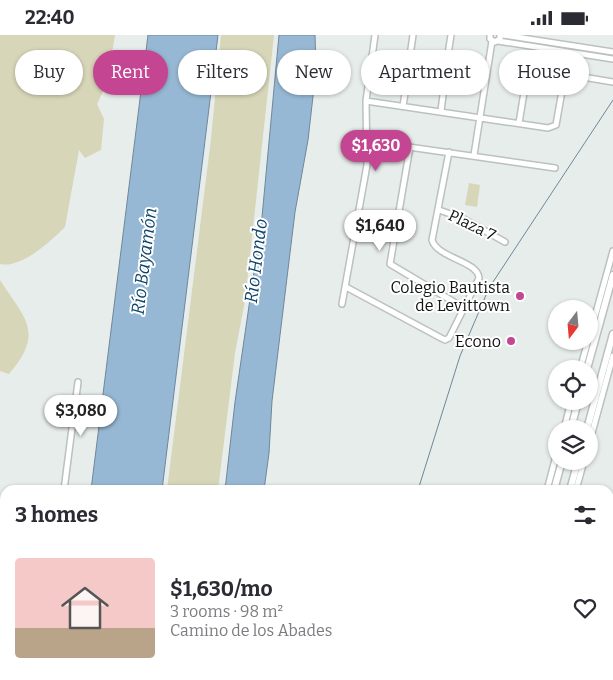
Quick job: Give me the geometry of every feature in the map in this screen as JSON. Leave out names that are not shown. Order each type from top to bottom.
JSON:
[{"type":"main road","points":[[589,360],[613,275]]},
{"type":"main road","points":[[589,420],[613,334]]},
{"type":"main road","points":[[555,485],[560,470]]},
{"type":"main road","points":[[571,485],[576,470]]},
{"type":"street","points":[[342,304],[367,165],[366,101],[375,35]]},
{"type":"street","points":[[411,50],[413,35]]},
{"type":"street","points":[[449,50],[451,35]]},
{"type":"street","points":[[490,35],[613,59]]},
{"type":"street","points":[[498,38],[613,52]]},
{"type":"street","points":[[474,155],[480,117],[498,38]]},
{"type":"street","points":[[366,101],[548,128],[556,125],[562,74],[613,82]]},
{"type":"street","points":[[403,107],[405,95]]},
{"type":"street","points":[[441,111],[443,95]]},
{"type":"street","points":[[519,123],[524,95]]},
{"type":"street","points":[[367,141],[555,168]]},
{"type":"street","points":[[410,147],[390,264],[464,308]]},
{"type":"street","points":[[346,287],[445,340],[449,337],[479,278],[479,273],[434,245],[432,240],[449,152]]},
{"type":"street","name":"Plaza 7","points":[[439,210],[462,218],[505,242]]},
{"type":"street","points":[[598,304],[613,251]]},
{"type":"street","points":[[596,420],[613,356]]},
{"type":"street","points":[[65,485],[78,382]]},
{"type":"street","points":[[606,383],[613,385]]},
{"type":"street","points":[[548,485],[552,470]]},
{"type":"street","points":[[577,485],[582,470]]},
{"type":"green space","points":[[0,35],[115,35],[112,50],[93,50],[93,95],[101,95],[97,104],[104,119],[101,150],[85,158],[79,150],[65,227],[35,253],[17,262],[0,264]]},
{"type":"green space","points":[[221,35],[274,35],[245,301],[235,353],[219,485],[168,485],[215,95],[267,95],[267,50],[220,50]]},
{"type":"green space","points":[[469,183],[480,185],[477,207],[465,205]]},
{"type":"green space","points":[[0,280],[23,316],[29,336],[20,360],[9,374],[0,371]]},
{"type":"water","name":"Río Bayamón","points":[[148,35],[218,35],[216,50],[178,50],[178,95],[211,95],[163,485],[92,485],[140,95],[168,95],[168,50],[146,50]]},
{"type":"water","name":"Río Hondo","points":[[279,35],[315,35],[315,50],[278,50]]},
{"type":"water","name":"Río Hondo","points":[[277,56],[277,95],[313,95],[308,140],[295,212],[272,401],[269,453],[265,485],[226,485],[235,402],[262,217]]},
{"type":"waterway","points":[[420,485],[460,356],[489,288],[613,100]]},
{"type":"place","name":"Colegio Bautista de Levittown","points":[[520,296]]},
{"type":"place","name":"Econo","points":[[511,341]]}]
